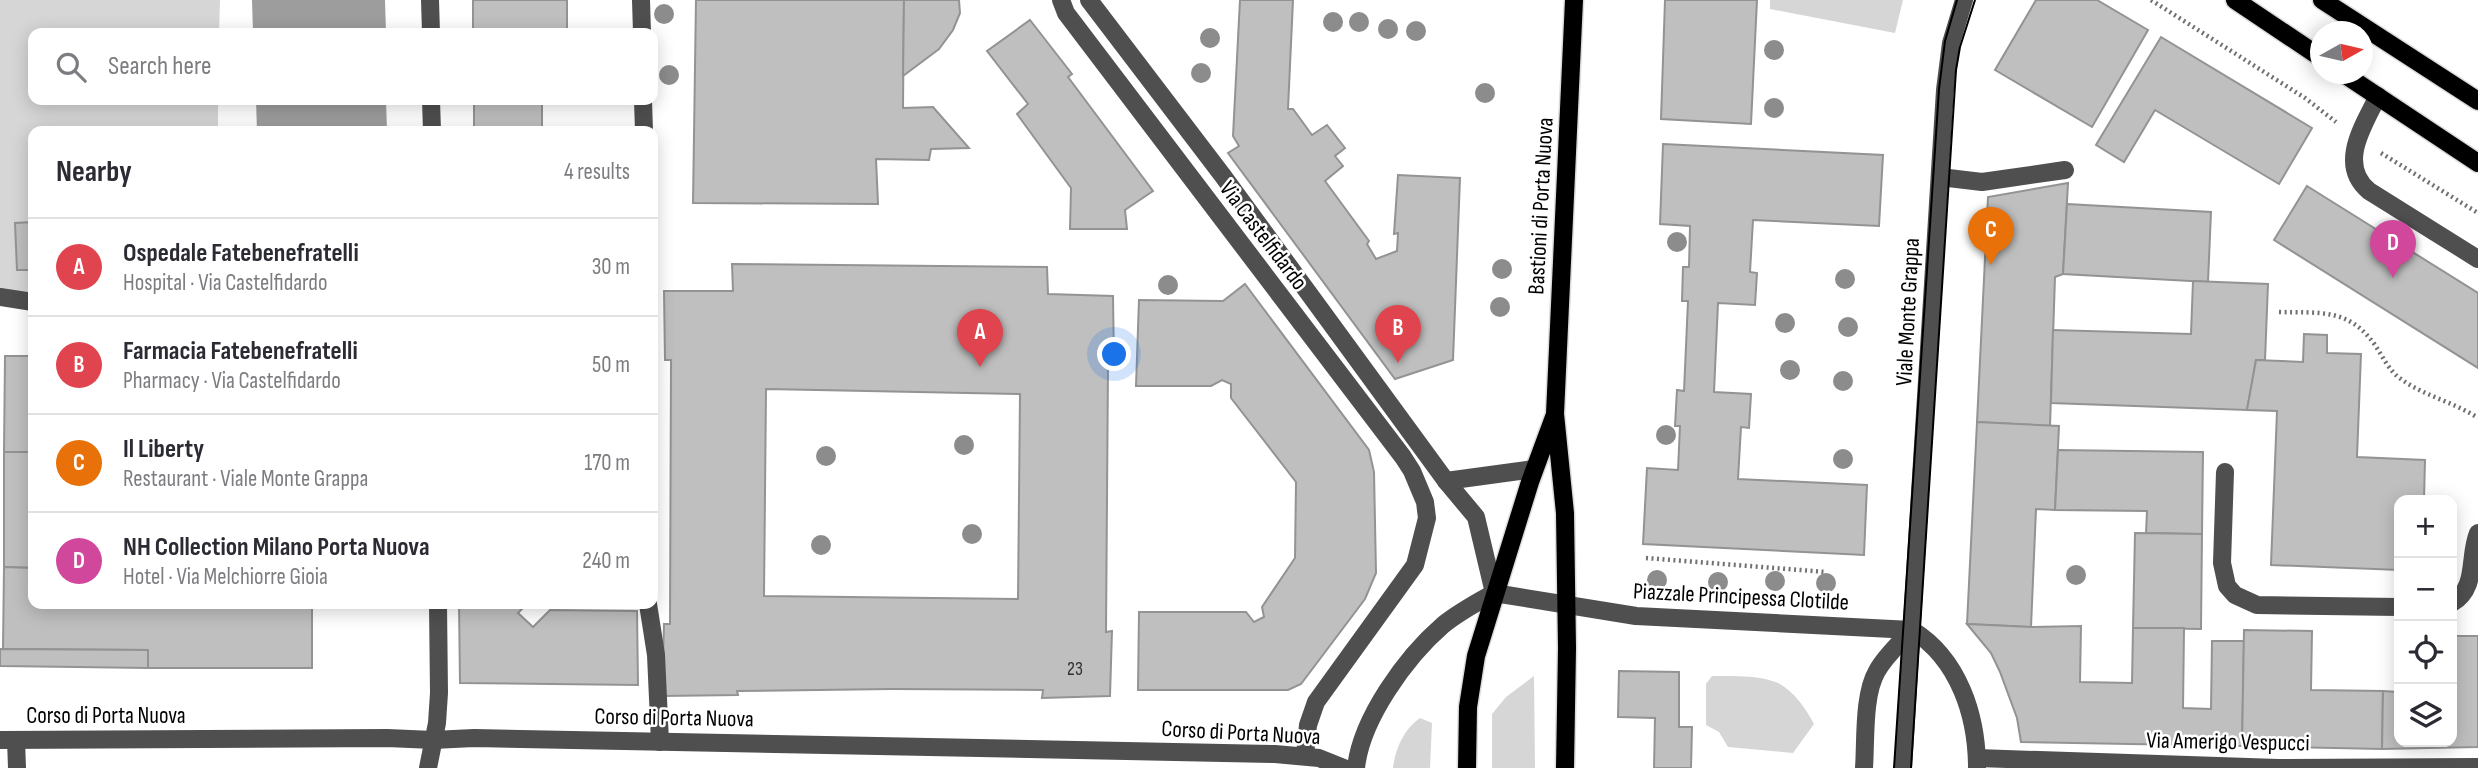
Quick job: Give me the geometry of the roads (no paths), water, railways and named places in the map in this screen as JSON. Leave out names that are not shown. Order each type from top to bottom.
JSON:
[{"type":"main road","name":"Bastioni di Porta Nuova","points":[[1567,607],[1565,513],[1555,414],[1574,0]]},
{"type":"main road","points":[[2235,0],[2310,50]]},
{"type":"main road","points":[[2322,0],[2478,101]]},
{"type":"main road","points":[[2359,84],[2478,163]]},
{"type":"main road","name":"Bastioni di Porta Nuova","points":[[1494,593],[1534,469],[1555,414]]},
{"type":"main road","points":[[1466,768],[1470,686],[1494,593]]},
{"type":"main road","points":[[1565,768],[1567,607]]},
{"type":"street","points":[[430,0],[431,28]]},
{"type":"street","points":[[641,0],[642,28]]},
{"type":"street","name":"Via Castelfidardo","points":[[1061,0],[1066,13],[1403,457],[1425,502],[1427,518],[1415,565],[1316,702],[1308,725],[1306,755]]},
{"type":"street","name":"Via Castelfidardo","points":[[1090,0],[1223,176],[1446,481],[1476,517],[1494,593]]},
{"type":"street","name":"Viale Monte Grappa","points":[[1912,630],[1948,59],[1964,0]]},
{"type":"street","points":[[2378,96],[2358,138],[2353,160],[2357,178],[2361,184],[2478,259]]},
{"type":"street","points":[[431,105],[432,126]]},
{"type":"street","points":[[643,105],[644,126]]},
{"type":"street","points":[[1940,177],[1982,182],[2065,170]]},
{"type":"street","points":[[0,297],[28,301]]},
{"type":"street","points":[[1446,481],[1534,469]]},
{"type":"street","points":[[2225,472],[2222,563],[2227,586],[2235,595],[2257,605],[2394,607]]},
{"type":"street","points":[[2457,600],[2466,590],[2478,533]]},
{"type":"street","points":[[1356,768],[1364,735],[1402,671],[1443,625],[1494,593]]},
{"type":"street","name":"Piazzale Principessa Clotilde","points":[[1494,593],[1636,617],[1912,630]]},
{"type":"street","points":[[428,768],[438,723],[438,609]]},
{"type":"street","points":[[649,609],[656,655],[660,741]]},
{"type":"street","points":[[1912,630],[1944,660],[1961,685],[1971,714],[1977,763]]},
{"type":"street","points":[[1864,768],[1868,699],[1875,674],[1887,655],[1912,630]]},
{"type":"street","points":[[1903,768],[1912,630]]},
{"type":"street","name":"Corso di Porta Nuova","points":[[8,740],[474,738],[660,741],[1306,755],[1326,759],[1344,768]]},
{"type":"street","points":[[8,740],[17,768]]},
{"type":"street","name":"Via Amerigo Vespucci","points":[[1977,763],[2277,768],[2478,767]]},
{"type":"tram line","points":[[1894,768],[1939,89],[1945,41],[1957,0]]},
{"type":"tram line","points":[[1911,768],[1956,70],[1960,47],[1975,0]]},
{"type":"place","name":"Il Liberty","points":[[1991,265]]},
{"type":"place","name":"NH Collection Milano Porta Nuova","points":[[2393,278]]},
{"type":"place","name":"Farmacia Fatebenefratelli","points":[[1398,363]]},
{"type":"place","name":"Ospedale Fatebenefratelli","points":[[980,367]]}]
